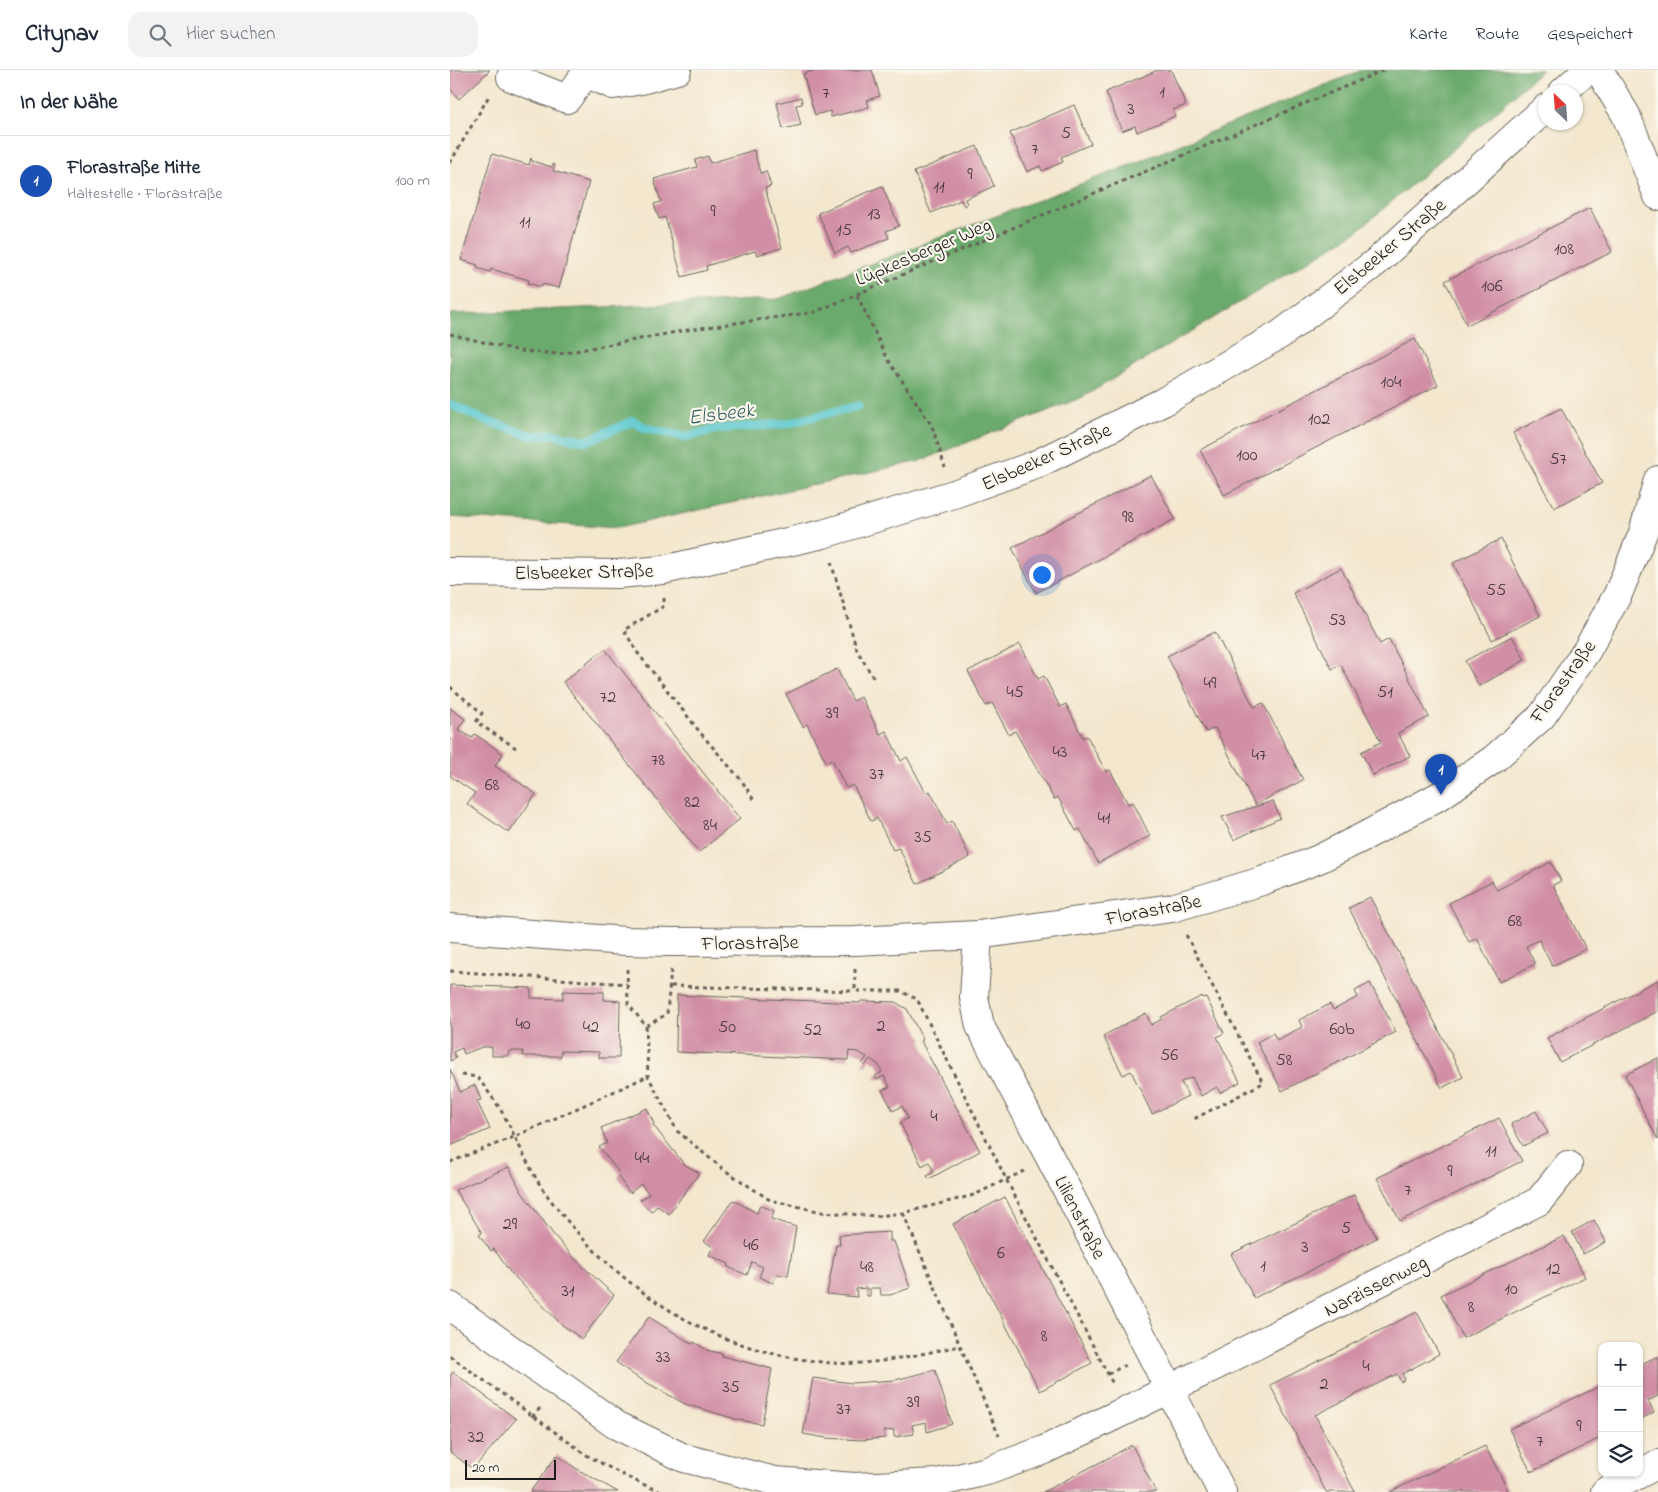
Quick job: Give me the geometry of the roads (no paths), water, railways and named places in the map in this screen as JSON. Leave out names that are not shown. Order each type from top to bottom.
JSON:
[{"type":"street","points":[[513,74],[567,99],[585,72],[614,85],[677,70]]},
{"type":"street","points":[[1571,85],[1588,70]]},
{"type":"street","points":[[1599,70],[1626,115],[1658,196]]},
{"type":"street","name":"Elsbeeker Straße","points":[[450,572],[618,574],[662,570],[823,534],[954,494],[1035,465],[1163,402],[1281,334],[1375,263],[1538,115]]},
{"type":"street","name":"Florastraße","points":[[450,928],[626,941],[670,942],[854,940],[978,935],[1172,908],[1262,881],[1318,859],[1441,795],[1501,753],[1542,716],[1587,650],[1618,594],[1643,533],[1658,480]]},
{"type":"street","name":"Lilienstraße","points":[[978,935],[974,997],[980,1026],[1065,1186],[1222,1492]]},
{"type":"street","name":"Narzissenweg","points":[[450,1306],[559,1386],[616,1425],[684,1458],[775,1481],[855,1487],[937,1483],[1019,1460],[1170,1389],[1539,1201],[1568,1165]]},
{"type":"street","points":[[1605,1492],[1658,1464]]},
{"type":"waterway","name":"Elsbeek","points":[[450,404],[484,420],[533,436],[551,434],[587,441],[633,421],[645,428],[685,437],[717,429],[784,424],[858,406]]},
{"type":"place","name":"Florastraße Mitte","points":[[1441,795]]}]
